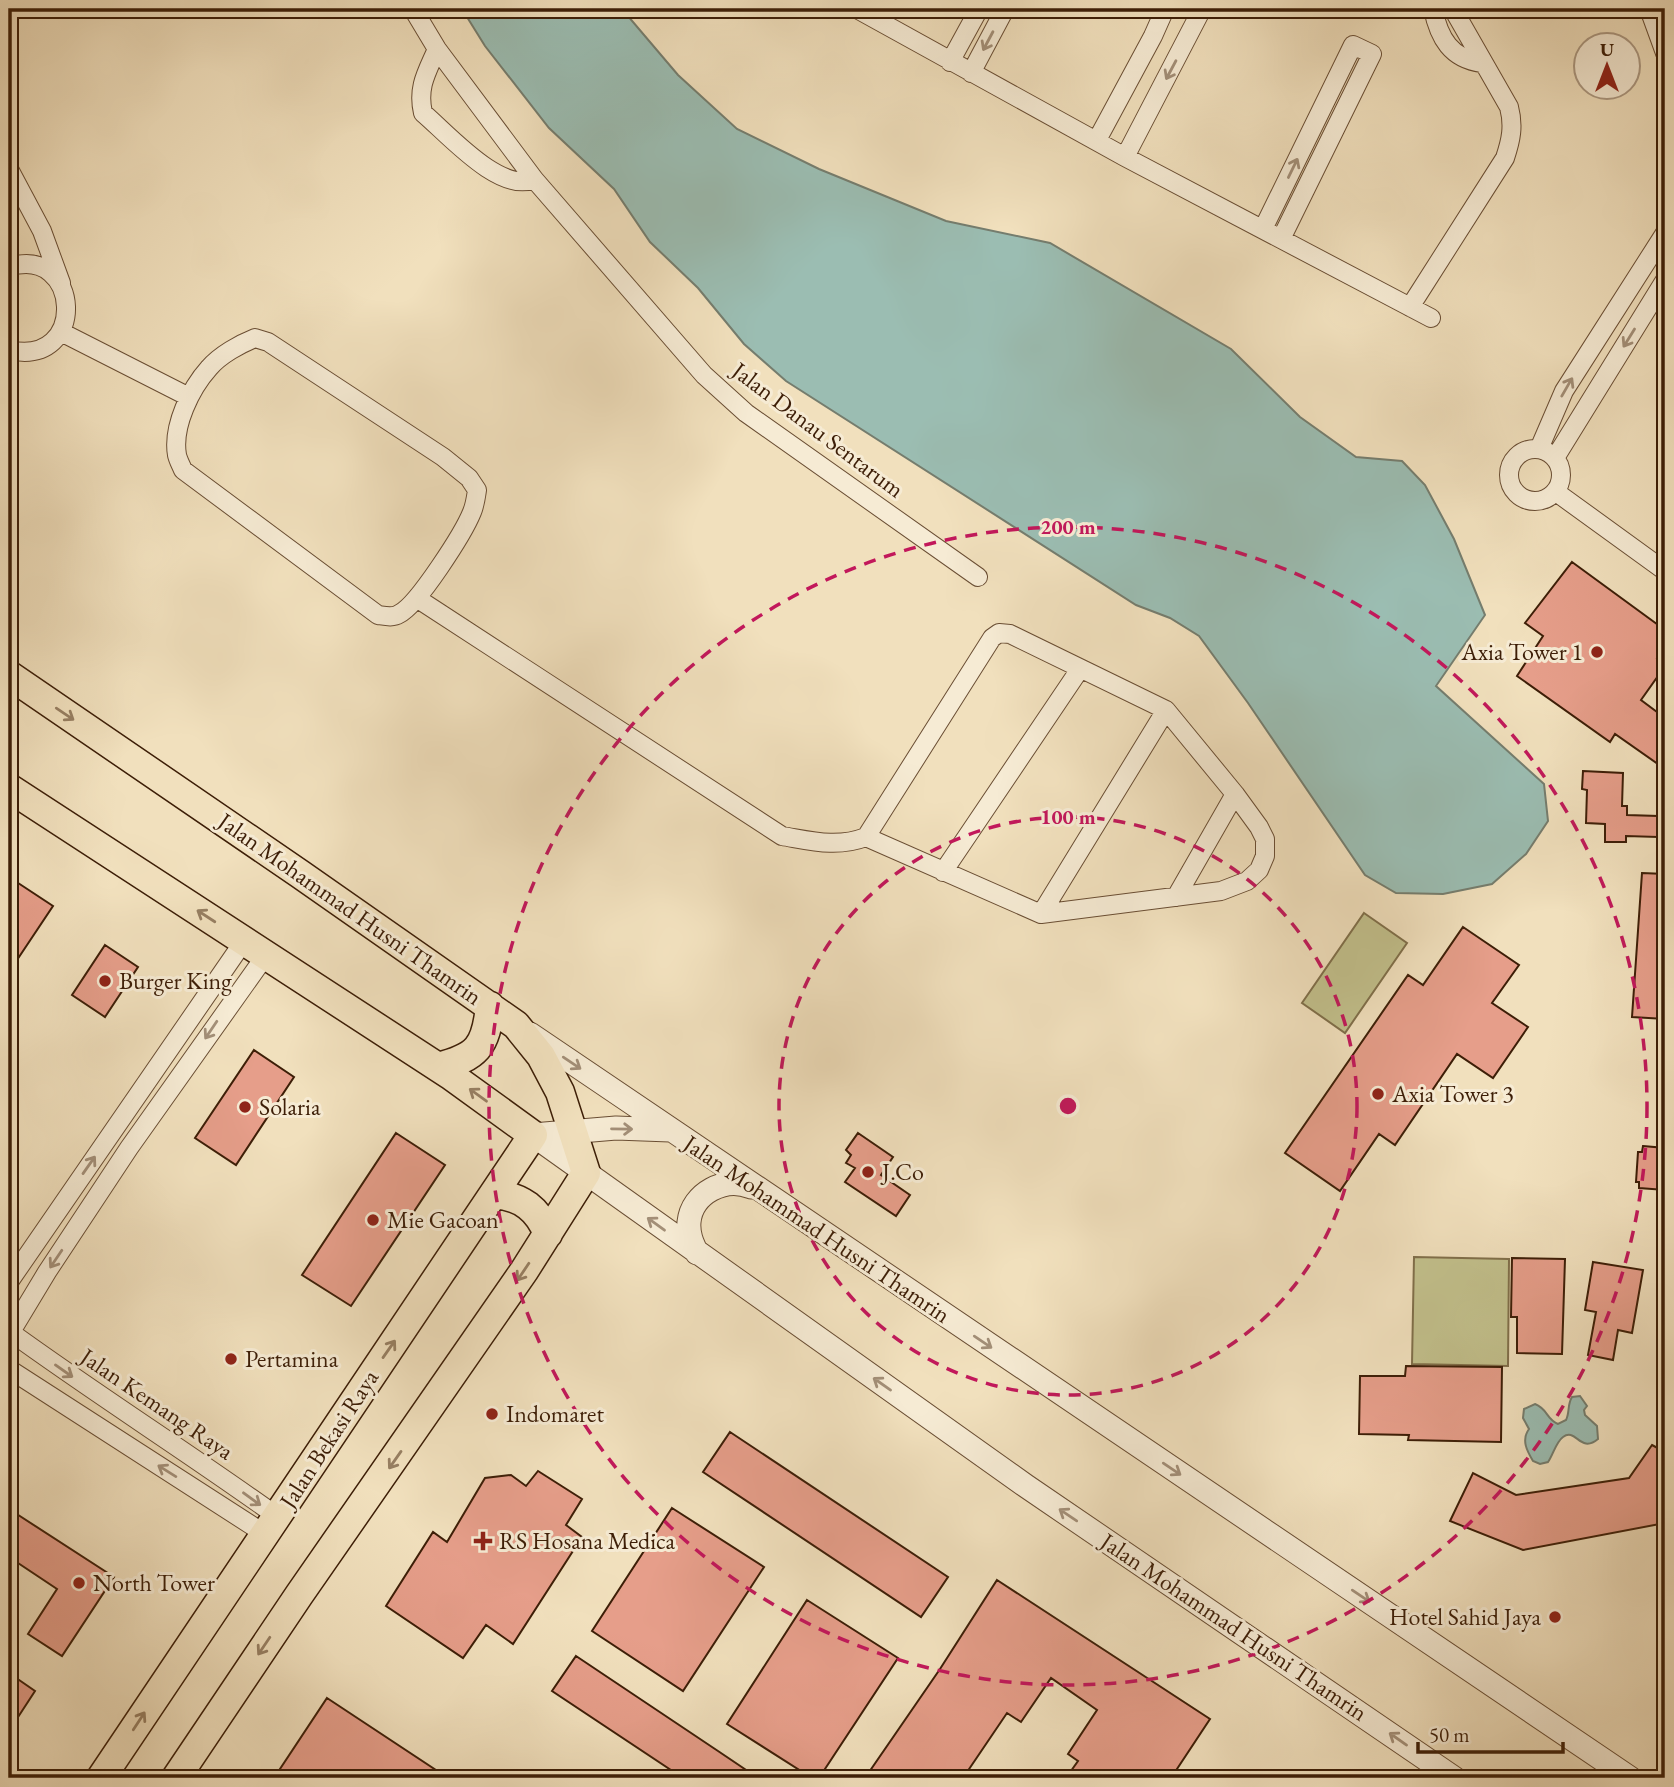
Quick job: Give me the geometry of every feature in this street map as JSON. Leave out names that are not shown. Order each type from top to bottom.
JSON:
[{"type":"main road","name":"Jalan Mohammad Husni Thamrin","points":[[9,676],[516,1025]]},
{"type":"main road","name":"Jalan Mohammad Husni Thamrin","points":[[9,788],[438,1067],[533,1135]]},
{"type":"main road","points":[[438,1067],[463,1061],[476,1053],[488,1031],[490,1006]]},
{"type":"main road","points":[[176,1778],[548,1234],[586,1173],[561,1092],[541,1056],[516,1025]]},
{"type":"main road","name":"Jalan Bekasi Raya","points":[[102,1778],[533,1135]]},
{"type":"main road","points":[[495,1194],[509,1196],[528,1206],[542,1221],[548,1234]]},
{"type":"street","name":"Jalan Danau Sentarum","points":[[413,9],[437,49],[534,179],[704,375],[747,412],[978,577]]},
{"type":"street","points":[[857,9],[1125,157],[1431,318]]},
{"type":"street","points":[[950,62],[979,9]]},
{"type":"street","points":[[971,73],[1005,9]]},
{"type":"street","points":[[1097,140],[1165,9]]},
{"type":"street","points":[[1125,157],[1202,9]]},
{"type":"street","points":[[1433,9],[1436,25],[1449,49],[1458,56],[1482,63]]},
{"type":"street","points":[[1410,307],[1505,158],[1512,138],[1513,120],[1509,107],[1453,9]]},
{"type":"street","points":[[1649,9],[1665,53]]},
{"type":"street","points":[[1263,229],[1353,45],[1372,54],[1281,239]]},
{"type":"street","points":[[437,49],[422,86],[420,99],[424,113],[498,176],[521,182],[534,179]]},
{"type":"street","points":[[9,169],[42,231],[67,300],[67,317],[61,332],[50,343],[36,351],[9,350]]},
{"type":"street","points":[[1547,453],[1521,453],[1509,467],[1510,485],[1522,499],[1540,502],[1556,492],[1562,475],[1547,453],[1564,391],[1665,233]]},
{"type":"street","points":[[9,267],[18,264],[35,265],[50,272],[61,285]]},
{"type":"street","points":[[1547,453],[1665,279]]},
{"type":"street","points":[[61,332],[189,397]]},
{"type":"street","points":[[255,338],[268,341],[423,443],[469,478],[477,490],[472,512],[418,599],[399,614],[390,617],[378,615],[183,470],[177,454],[178,430],[189,397],[210,366],[242,343],[255,338]]},
{"type":"street","points":[[1556,492],[1665,571]]},
{"type":"street","points":[[418,599],[782,836],[821,843],[848,844],[866,836],[992,638],[999,633],[1010,634],[1166,710],[1259,827],[1265,839],[1265,856],[1259,870],[1247,881],[1221,891],[1041,914],[866,836]]},
{"type":"street","points":[[943,872],[1080,669]]},
{"type":"street","points":[[1041,914],[1166,710]]},
{"type":"street","points":[[1177,897],[1235,794]]},
{"type":"street","points":[[9,1282],[59,1207],[255,948]]},
{"type":"street","points":[[9,1333],[255,948]]},
{"type":"street","name":"Jalan Mohammad Husni Thamrin","points":[[516,1025],[1619,1774]]},
{"type":"street","points":[[533,1135],[615,1128],[671,1130]]},
{"type":"street","name":"Jalan Mohammad Husni Thamrin","points":[[533,1135],[1026,1486],[1454,1778]]},
{"type":"street","points":[[697,1254],[690,1237],[689,1220],[696,1203],[708,1191],[725,1184],[743,1184],[759,1191]]},
{"type":"street","points":[[59,1207],[82,1220]]},
{"type":"street","name":"Jalan Kemang Raya","points":[[9,1333],[220,1476],[272,1525]]},
{"type":"street","name":"Jalan Kemang Raya","points":[[9,1369],[272,1525]]},
{"type":"shaded area","points":[[1364,913],[1407,943],[1345,1033],[1302,1003]]},
{"type":"shaded area","points":[[1414,1257],[1509,1259],[1508,1366],[1412,1364]]},
{"type":"water","points":[[462,9],[622,9],[678,75],[737,129],[819,169],[946,221],[1050,243],[1231,349],[1300,417],[1356,457],[1402,461],[1425,485],[1454,539],[1485,615],[1436,686],[1544,784],[1548,821],[1526,854],[1492,884],[1443,894],[1396,893],[1365,875],[1199,636],[1170,618],[1136,605],[786,381],[744,344],[698,288],[650,242],[614,189],[549,128],[485,46]]},
{"type":"water","points":[[1580,1396],[1587,1406],[1585,1415],[1597,1426],[1598,1439],[1587,1444],[1567,1435],[1558,1442],[1548,1462],[1540,1464],[1533,1461],[1526,1445],[1525,1437],[1529,1429],[1523,1418],[1524,1409],[1535,1404],[1558,1424],[1566,1420],[1572,1397]]},
{"type":"building","name":"Axia Tower 1","points":[[1572,562],[1665,630],[1665,646],[1657,658],[1665,666],[1641,700],[1665,718],[1665,769],[1615,734],[1610,742],[1517,676],[1543,636],[1525,623]]},
{"type":"building","points":[[1583,771],[1623,773],[1622,806],[1627,806],[1627,815],[1658,816],[1658,837],[1626,836],[1626,842],[1605,842],[1605,824],[1586,823],[1587,790],[1582,789]]},
{"type":"building","points":[[1642,873],[1665,874],[1665,1019],[1632,1017]]},
{"type":"building","points":[[9,877],[53,906],[9,972]]},
{"type":"building","name":"Axia Tower 3","points":[[1463,927],[1519,965],[1492,1003],[1528,1027],[1493,1078],[1457,1054],[1395,1145],[1379,1134],[1340,1191],[1285,1153],[1408,975],[1423,985]]},
{"type":"building","name":"Burger King","points":[[105,945],[138,967],[105,1017],[72,995]]},
{"type":"building","name":"Solaria","points":[[254,1050],[294,1077],[236,1165],[195,1138]]},
{"type":"building","name":"Mie Gacoan","points":[[396,1133],[445,1165],[351,1306],[302,1275]]},
{"type":"building","name":"J.Co","points":[[858,1133],[893,1157],[881,1175],[910,1195],[896,1216],[845,1182],[855,1168],[846,1163],[851,1155],[846,1150]]},
{"type":"building","points":[[1643,1146],[1665,1148],[1665,1190],[1639,1188],[1639,1182],[1636,1182],[1638,1152],[1642,1152]]},
{"type":"building","points":[[1512,1258],[1565,1259],[1562,1354],[1517,1353],[1517,1317],[1511,1317]]},
{"type":"building","points":[[1593,1262],[1643,1270],[1632,1333],[1618,1330],[1613,1360],[1588,1355],[1596,1312],[1585,1310]]},
{"type":"building","points":[[1406,1366],[1502,1367],[1501,1442],[1408,1440],[1409,1435],[1359,1434],[1360,1376],[1405,1376]]},
{"type":"building","points":[[730,1432],[948,1577],[921,1617],[703,1472]]},
{"type":"building","points":[[1652,1445],[1665,1452],[1665,1523],[1523,1550],[1450,1521],[1473,1473],[1516,1495],[1629,1478]]},
{"type":"building","points":[[538,1471],[582,1499],[566,1525],[582,1537],[513,1644],[486,1625],[463,1658],[386,1606],[433,1532],[447,1542],[485,1478],[511,1475],[526,1486]]},
{"type":"building","points":[[672,1508],[764,1567],[683,1691],[592,1631]]},
{"type":"building","name":"North Tower","points":[[9,1509],[114,1577],[62,1656],[28,1634],[57,1589],[9,1557]]},
{"type":"building","points":[[997,1580],[1210,1719],[1171,1778],[1066,1778],[1078,1761],[1068,1754],[1097,1710],[1051,1678],[1021,1722],[1007,1713],[963,1778],[865,1778]]},
{"type":"building","points":[[807,1600],[898,1658],[819,1778],[812,1778],[727,1724]]},
{"type":"building","points":[[576,1656],[758,1778],[683,1778],[552,1691]]},
{"type":"building","points":[[9,1673],[35,1691],[9,1731]]},
{"type":"building","points":[[327,1698],[448,1778],[274,1778]]},
{"type":"place","name":"Axia Tower 1","points":[[1597,652]]},
{"type":"place","name":"Burger King","points":[[105,981]]},
{"type":"place","name":"Axia Tower 3","points":[[1378,1094]]},
{"type":"place","name":"Solaria","points":[[245,1107]]},
{"type":"place","name":"J.Co","points":[[868,1172]]},
{"type":"place","name":"Mie Gacoan","points":[[373,1220]]},
{"type":"place","name":"Pertamina","points":[[231,1359]]},
{"type":"place","name":"Indomaret","points":[[492,1414]]},
{"type":"place","name":"RS Hosana Medica","points":[[483,1541]]},
{"type":"place","name":"North Tower","points":[[79,1583]]},
{"type":"place","name":"Hotel Sahid Jaya","points":[[1555,1617]]}]
